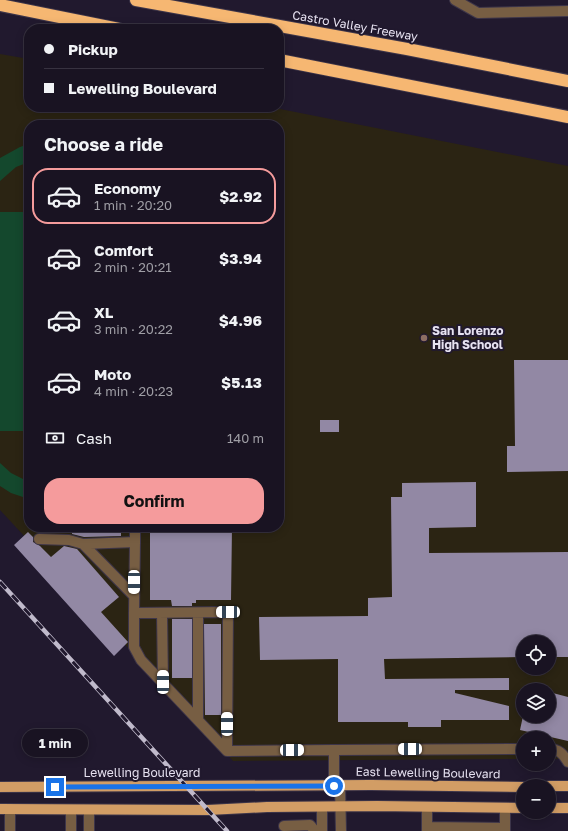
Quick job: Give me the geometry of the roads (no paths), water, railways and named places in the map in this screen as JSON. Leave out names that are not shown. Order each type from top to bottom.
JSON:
[{"type":"highway","name":"Castro Valley Freeway","points":[[136,0],[268,24]]},
{"type":"highway","points":[[0,6],[93,24]]},
{"type":"highway","name":"Castro Valley Freeway","points":[[284,27],[568,81]]},
{"type":"highway","points":[[284,61],[568,117]]},
{"type":"main road","name":"East Lewelling Boulevard","points":[[261,786],[337,785],[516,787]]},
{"type":"main road","name":"Lewelling Boulevard","points":[[0,787],[261,786]]},
{"type":"main road","points":[[556,786],[568,786]]},
{"type":"main road","points":[[5,809],[208,810],[267,807],[516,808]]},
{"type":"main road","points":[[556,808],[568,808]]},
{"type":"street","points":[[454,0],[478,12],[568,11]]},
{"type":"street","points":[[134,532],[134,647],[141,660],[227,751],[516,749]]},
{"type":"street","points":[[39,539],[69,540],[83,544],[135,542]]},
{"type":"street","points":[[83,544],[134,596]]},
{"type":"street","points":[[134,613],[228,612],[227,751]]},
{"type":"street","points":[[162,613],[163,682]]},
{"type":"street","points":[[198,613],[198,720]]},
{"type":"street","points":[[334,750],[337,785],[341,807],[341,831]]},
{"type":"street","points":[[556,750],[563,753],[568,762]]},
{"type":"street","points":[[322,807],[322,831]]},
{"type":"street","points":[[427,807],[427,829],[505,829],[505,808]]},
{"type":"street","points":[[5,809],[10,831]]},
{"type":"street","points":[[71,810],[71,831]]},
{"type":"street","points":[[89,810],[89,831]]},
{"type":"street","points":[[284,826],[310,825],[315,831]]},
{"type":"railway","points":[[0,582],[227,831]]},
{"type":"place","name":"San Lorenzo High School","points":[[424,338]]}]
